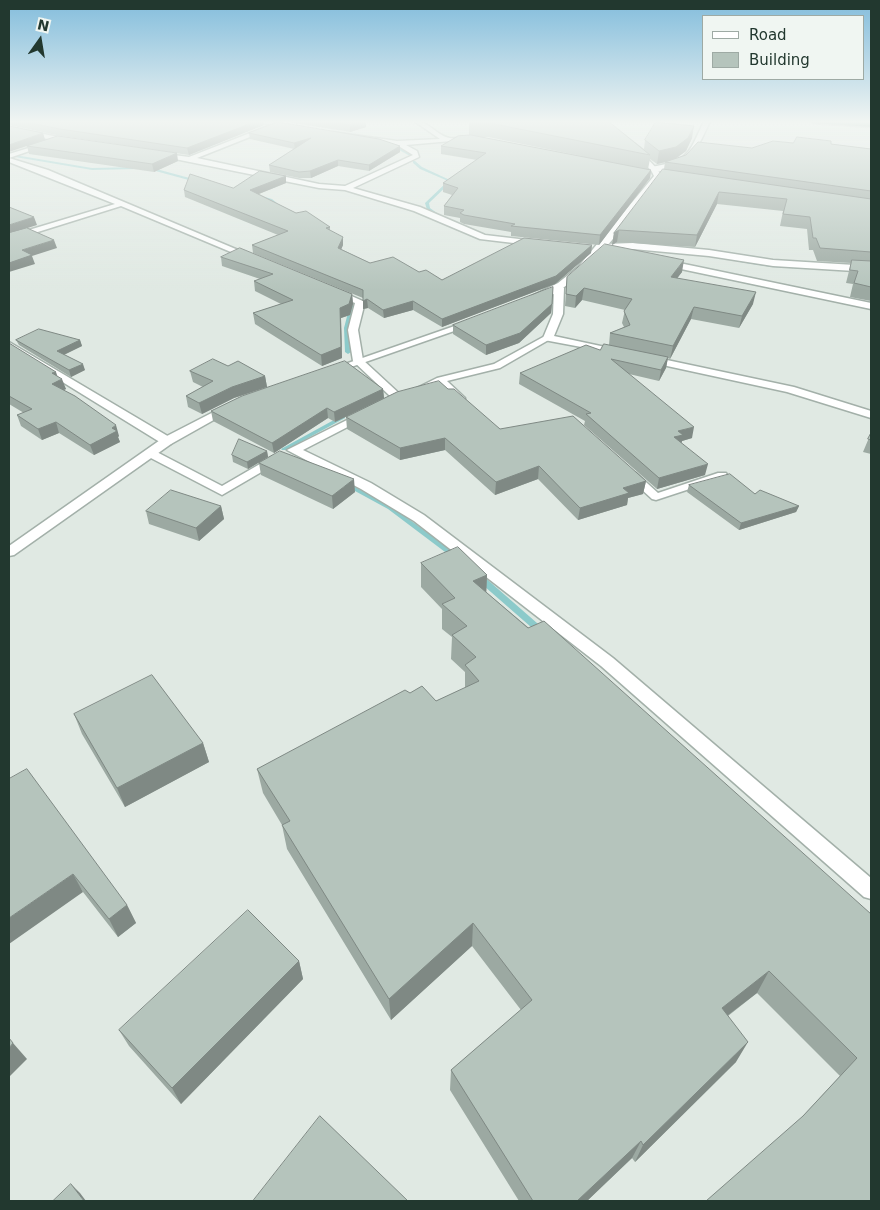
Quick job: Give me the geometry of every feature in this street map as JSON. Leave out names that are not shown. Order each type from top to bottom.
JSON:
[{"type":"street","points":[[58,177],[264,262]]},
{"type":"street","points":[[278,177],[319,186],[346,188],[417,209],[483,237],[546,244]]},
{"type":"street","points":[[346,188],[370,177]]},
{"type":"street","points":[[522,302],[559,288],[586,266],[651,177]]},
{"type":"street","points":[[9,239],[121,204]]},
{"type":"street","points":[[599,248],[630,256]]},
{"type":"street","points":[[599,248],[681,250],[773,263],[871,269]]},
{"type":"street","points":[[658,262],[871,306]]},
{"type":"street","points":[[150,453],[222,491],[293,450],[406,395],[358,361],[353,330],[360,302],[325,288]]},
{"type":"street","points":[[559,288],[558,314],[548,338],[790,389],[871,415]]},
{"type":"street","points":[[315,376],[486,317]]},
{"type":"street","points":[[9,346],[167,441]]},
{"type":"street","points":[[9,552],[190,426],[239,402]]},
{"type":"street","points":[[293,450],[366,486],[419,518],[606,662],[871,890]]},
{"type":"lane","points":[[406,395],[440,380],[497,366],[548,338]]},
{"type":"lane","points":[[440,380],[467,405]]},
{"type":"lane","points":[[622,466],[656,497],[722,475]]},
{"type":"building","points":[[189,177],[201,177],[233,188],[250,177],[282,177],[250,190],[296,213],[306,211],[330,227],[326,228],[343,237],[338,248],[370,263],[393,257],[419,272],[426,270],[442,280],[524,238],[592,245],[556,276],[442,319],[413,301],[383,310],[367,299],[363,301],[363,290],[252,245],[288,231],[184,190]]},
{"type":"building","points":[[451,177],[645,177],[600,235],[511,226],[515,224],[464,215],[460,213],[464,210],[444,206],[458,188],[443,183]]},
{"type":"building","points":[[657,177],[722,177],[871,199],[871,252],[820,248],[816,238],[813,238],[810,217],[783,214],[787,199],[719,192],[697,235],[619,230],[614,233]]},
{"type":"building","points":[[775,177],[871,177],[871,191]]},
{"type":"building","points":[[9,207],[34,217],[9,225]]},
{"type":"building","points":[[27,228],[54,240],[22,250],[32,255],[9,263],[9,233]]},
{"type":"building","points":[[605,244],[684,260],[671,277],[756,292],[742,316],[694,307],[673,346],[610,333],[630,325],[624,311],[632,299],[584,288],[576,296],[566,294],[567,277]]},
{"type":"building","points":[[240,248],[352,294],[349,304],[340,308],[341,347],[321,355],[253,313],[293,300],[254,281],[273,274],[221,257]]},
{"type":"building","points":[[852,260],[871,261],[871,287],[854,283],[858,271],[850,270]]},
{"type":"building","points":[[553,287],[552,304],[520,333],[486,345],[453,325]]},
{"type":"building","points":[[39,329],[80,340],[57,351],[83,364],[69,370],[16,340]]},
{"type":"building","points":[[9,343],[56,372],[52,373],[62,379],[52,384],[75,396],[116,425],[112,428],[117,431],[90,445],[56,422],[38,429],[17,415],[32,409],[9,396]]},
{"type":"building","points":[[604,344],[668,357],[661,370],[611,359],[694,427],[678,431],[683,435],[674,437],[708,464],[659,478],[586,414],[591,413],[520,373],[586,345],[600,350]]},
{"type":"building","points":[[213,359],[228,366],[238,361],[265,376],[232,387],[199,403],[186,396],[213,381],[190,371]]},
{"type":"building","points":[[345,361],[383,389],[334,412],[327,408],[272,443],[211,411],[242,396]]},
{"type":"building","points":[[439,381],[448,389],[454,389],[500,429],[573,416],[646,481],[623,488],[629,493],[580,508],[539,466],[496,482],[445,438],[400,448],[346,417],[397,392]]},
{"type":"building","points":[[239,439],[267,451],[247,462],[232,455]]},
{"type":"building","points":[[280,451],[354,479],[332,496],[259,463]]},
{"type":"building","points":[[730,474],[755,494],[760,490],[799,506],[741,523],[689,485]]},
{"type":"building","points":[[171,490],[221,506],[196,528],[146,511]]},
{"type":"building","points":[[458,547],[487,575],[473,581],[528,628],[544,621],[871,914],[871,1201],[706,1201],[803,1116],[857,1058],[769,971],[722,1008],[748,1042],[643,1145],[641,1141],[577,1201],[533,1201],[451,1070],[532,1000],[473,923],[389,999],[282,825],[290,821],[257,769],[405,690],[410,693],[422,686],[436,701],[479,681],[465,665],[476,657],[452,635],[467,626],[442,604],[455,598],[421,563]]},
{"type":"building","points":[[152,675],[203,743],[117,788],[74,714]]},
{"type":"building","points":[[27,769],[127,905],[109,919],[73,874],[9,918],[9,779]]},
{"type":"building","points":[[248,910],[299,961],[172,1088],[119,1030]]},
{"type":"building","points":[[9,1038],[13,1043],[9,1048]]},
{"type":"building","points":[[320,1116],[408,1201],[253,1201]]},
{"type":"building","points":[[71,1184],[84,1201],[53,1201]]},
{"type":"waterway","points":[[183,177],[196,181]]},
{"type":"waterway","points":[[440,217],[428,209],[427,203],[450,181],[442,177]]},
{"type":"waterway","points":[[258,196],[271,200],[281,208]]},
{"type":"waterway","points":[[742,261],[772,266],[810,268]]},
{"type":"waterway","points":[[348,352],[346,328],[352,306]]},
{"type":"waterway","points":[[284,449],[343,417]]},
{"type":"waterway","points":[[346,484],[390,508],[455,556]]},
{"type":"waterway","points":[[479,577],[542,632]]}]
